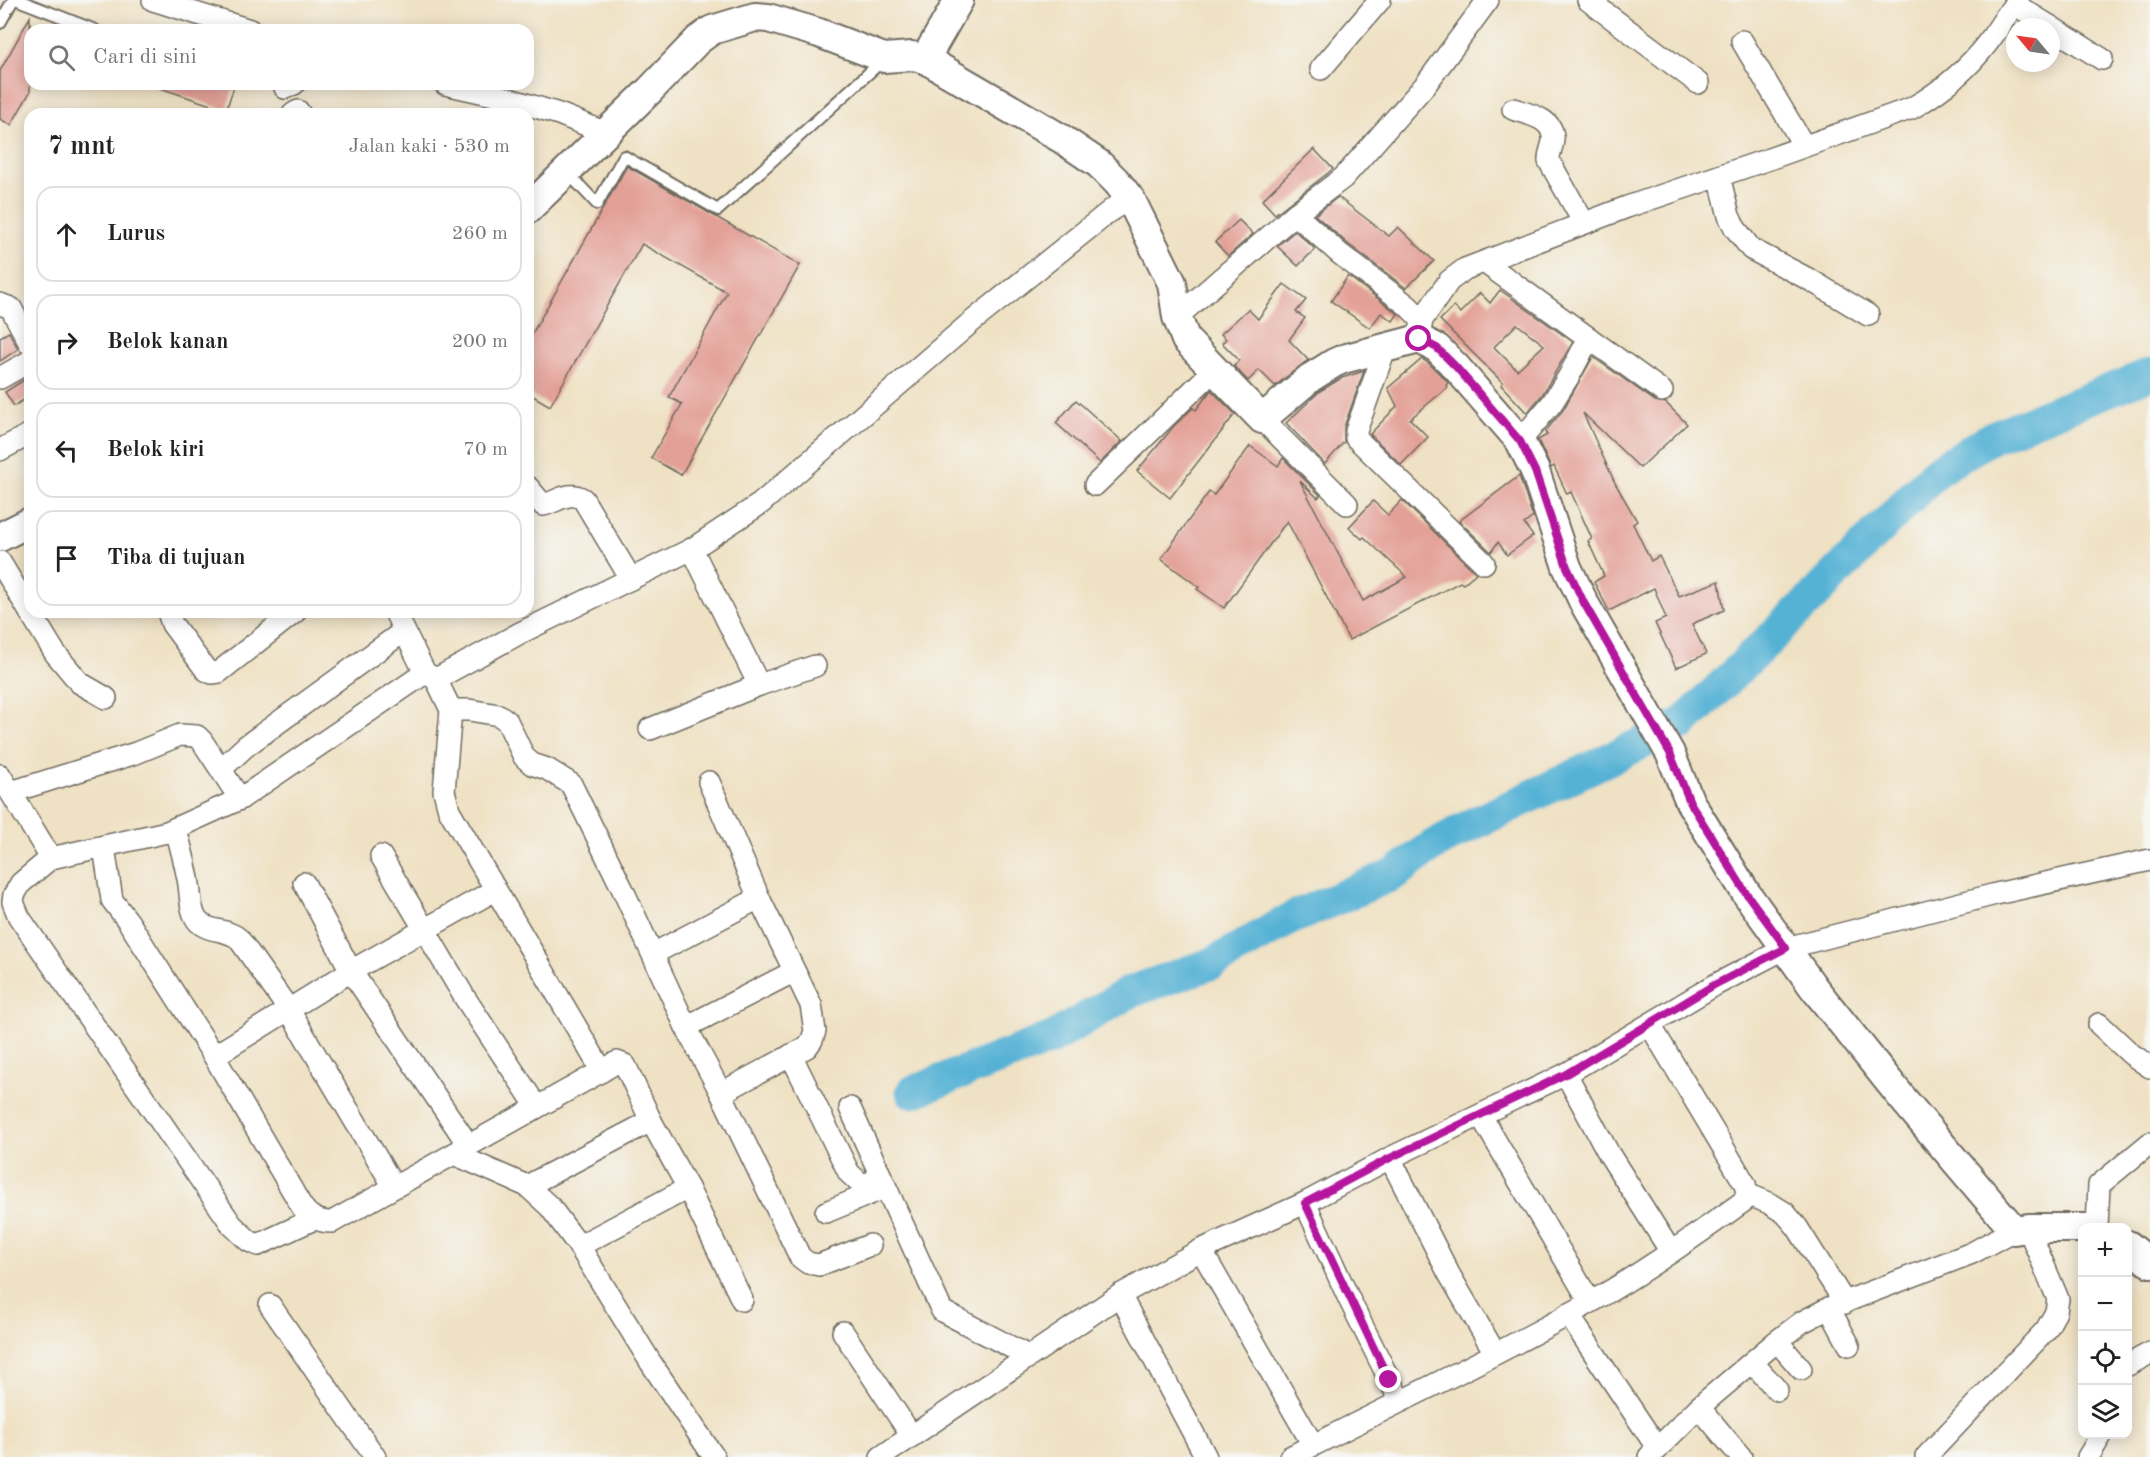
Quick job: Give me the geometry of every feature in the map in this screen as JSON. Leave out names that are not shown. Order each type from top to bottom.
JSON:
[{"type":"street","points":[[153,0],[231,24]]},
{"type":"street","points":[[925,59],[959,0]]},
{"type":"street","points":[[1321,69],[1380,0]]},
{"type":"street","points":[[1177,317],[1295,214],[1343,178],[1426,84],[1488,0]]},
{"type":"street","points":[[1588,0],[1698,82]]},
{"type":"street","points":[[1262,418],[1328,366],[1343,358],[1385,349],[1421,330],[1449,281],[1456,274],[1584,223],[1912,108],[1933,96],[1953,80],[1976,56],[2016,2],[2038,18]]},
{"type":"street","points":[[534,203],[698,40],[712,30],[755,17],[784,21],[884,58],[912,56],[925,59],[1062,139],[1099,164],[1117,182],[1131,200],[1172,284],[1177,317],[1186,340],[1347,504]]},
{"type":"street","points":[[2060,33],[2102,59]]},
{"type":"street","points":[[1742,41],[1804,146]]},
{"type":"street","points":[[472,90],[503,97],[570,118],[606,133]]},
{"type":"street","points":[[1513,109],[1540,119],[1551,129],[1554,140],[1549,161],[1584,223]]},
{"type":"street","points":[[1719,176],[1729,216],[1751,249],[1812,281],[1868,315]]},
{"type":"street","points":[[314,1219],[258,1245],[249,1241],[232,1225],[19,917],[13,902],[21,883],[51,858],[176,829],[240,799],[431,676],[692,549],[760,504],[969,324],[1114,208],[1131,200]]},
{"type":"street","points":[[1295,214],[1340,254],[1407,304],[1421,330],[1520,441],[1535,471],[1567,567],[1584,603],[1644,712],[1670,753],[1690,802],[1746,893],[1814,988],[1903,1099],[2027,1235],[2058,1299],[2056,1312],[2046,1330],[1926,1457]]},
{"type":"street","points":[[1484,262],[1662,391]]},
{"type":"street","points":[[0,304],[11,308],[24,333]]},
{"type":"street","points":[[1520,441],[1552,403],[1589,338]]},
{"type":"street","points":[[1385,349],[1356,431],[1356,438],[1484,563]]},
{"type":"street","points":[[0,378],[24,364]]},
{"type":"street","points":[[1095,485],[1214,370]]},
{"type":"street","points":[[0,450],[24,437]]},
{"type":"street","points":[[534,494],[543,505],[570,495],[577,495],[583,499],[631,579]]},
{"type":"street","points":[[692,549],[759,685]]},
{"type":"street","points":[[0,562],[24,602]]},
{"type":"street","points":[[34,618],[55,652],[80,683],[106,698]]},
{"type":"street","points":[[170,618],[206,670],[212,673],[219,672],[287,618]]},
{"type":"street","points":[[220,769],[399,621],[451,710],[444,791],[449,810],[602,1071]]},
{"type":"street","points":[[650,729],[759,685],[815,666]]},
{"type":"street","points":[[451,710],[469,710],[499,715],[507,722],[524,758],[571,784],[686,1027],[722,1093],[800,1257],[808,1263],[819,1265],[870,1245]]},
{"type":"street","points":[[51,858],[6,783],[136,753],[180,735],[197,736],[240,799]]},
{"type":"street","points":[[710,782],[759,898],[811,1005],[815,1031],[807,1047],[722,1093]]},
{"type":"street","points":[[176,829],[197,920],[210,928],[231,933],[239,939],[289,1010],[394,1187]]},
{"type":"street","points":[[104,847],[112,900],[128,921],[214,1056],[302,1207],[314,1219],[332,1222],[614,1063],[625,1065],[742,1300]]},
{"type":"street","points":[[381,856],[465,998],[537,1107]]},
{"type":"street","points":[[881,1457],[1120,1295],[1201,1250],[1305,1203],[1390,1158],[1566,1074],[1714,985],[1786,948],[1996,894],[2150,860]]},
{"type":"street","points":[[304,883],[351,971],[461,1150],[527,1186],[550,1207],[579,1246],[651,1363],[714,1457]]},
{"type":"street","points":[[214,1056],[351,971],[495,890]]},
{"type":"street","points":[[652,954],[759,898]]},
{"type":"street","points":[[686,1027],[793,972]]},
{"type":"street","points":[[2099,1024],[2131,1054],[2150,1067]]},
{"type":"street","points":[[1290,1457],[1590,1302],[1671,1252],[1744,1202],[1747,1194],[1745,1184],[1650,1025]]},
{"type":"street","points":[[791,1055],[849,1173],[862,1185],[883,1183]]},
{"type":"street","points":[[1566,1074],[1609,1154],[1671,1252]]},
{"type":"street","points":[[850,1108],[942,1311],[1028,1356]]},
{"type":"street","points":[[1481,1116],[1590,1302]]},
{"type":"street","points":[[527,1186],[651,1121]]},
{"type":"street","points":[[2097,1223],[2099,1185],[2150,1143]]},
{"type":"street","points":[[1390,1158],[1449,1274],[1495,1353]]},
{"type":"street","points":[[826,1212],[883,1183]]},
{"type":"street","points":[[579,1246],[688,1188]]},
{"type":"street","points":[[1747,1194],[1785,1213],[1797,1227],[1837,1305],[1849,1345]]},
{"type":"street","points":[[1305,1203],[1400,1401]]},
{"type":"street","points":[[1568,1314],[1653,1453],[1699,1407],[1803,1322],[1837,1305],[1972,1253],[2027,1235],[2078,1228]]},
{"type":"street","points":[[2132,1249],[2150,1263]]},
{"type":"street","points":[[1201,1250],[1313,1445]]},
{"type":"street","points":[[1120,1295],[1206,1457]]},
{"type":"street","points":[[270,1305],[375,1457]]},
{"type":"street","points":[[843,1332],[911,1435]]},
{"type":"street","points":[[1777,1341],[1801,1369]]},
{"type":"street","points":[[2132,1362],[2150,1353]]},
{"type":"street","points":[[1752,1362],[1777,1389]]},
{"type":"street","points":[[1699,1407],[1741,1457]]},
{"type":"street","points":[[2088,1457],[2099,1439]]},
{"type":"lane","points":[[0,23],[13,0]]},
{"type":"lane","points":[[18,0],[79,24]]},
{"type":"lane","points":[[566,172],[597,204],[624,156],[717,210],[884,58]]},
{"type":"building","points":[[24,28],[24,90],[30,90],[30,92],[11,125],[0,119],[0,71]]},
{"type":"building","points":[[166,90],[233,90],[227,108],[220,108]]},
{"type":"building","points":[[1314,149],[1333,169],[1275,214],[1262,200]]},
{"type":"building","points":[[627,166],[800,265],[681,475],[651,458],[682,404],[669,397],[727,292],[642,244],[550,406],[534,397],[534,330]]},
{"type":"building","points":[[1338,197],[1389,236],[1398,227],[1434,261],[1406,288],[1348,244],[1315,215]]},
{"type":"building","points":[[1239,220],[1253,234],[1228,256],[1215,242]]},
{"type":"building","points":[[1295,231],[1315,249],[1298,266],[1277,246]]},
{"type":"building","points":[[1348,276],[1398,314],[1393,321],[1381,313],[1370,328],[1331,301]]},
{"type":"building","points":[[1284,284],[1306,300],[1296,312],[1305,318],[1289,340],[1308,360],[1275,386],[1259,370],[1248,381],[1234,366],[1239,360],[1222,343],[1226,339],[1221,334],[1248,309],[1258,319]]},
{"type":"building","points":[[1500,290],[1573,342],[1542,395],[1527,413],[1501,385],[1503,383],[1440,320],[1454,306],[1460,313],[1480,293],[1490,303]],"holes":[[[1517,324],[1544,345],[1517,370],[1494,347]]]},
{"type":"building","points":[[9,332],[18,349],[0,361],[0,337]]},
{"type":"building","points":[[1593,357],[1655,401],[1666,403],[1687,424],[1640,468],[1583,413],[1615,483],[1637,521],[1633,524],[1651,561],[1659,556],[1679,596],[1719,581],[1724,610],[1692,624],[1706,654],[1676,668],[1655,623],[1666,618],[1654,588],[1609,611],[1594,582],[1604,576],[1588,541],[1592,539],[1571,492],[1567,494],[1538,440],[1547,435],[1545,432],[1563,410]]},
{"type":"building","points":[[1422,359],[1444,378],[1448,387],[1410,419],[1428,437],[1401,465],[1370,434],[1397,406],[1388,388]]},
{"type":"building","points":[[1364,371],[1344,427],[1344,442],[1325,464],[1286,423],[1320,391],[1342,378]]},
{"type":"building","points":[[24,380],[24,400],[14,406],[5,392]]},
{"type":"building","points":[[1211,390],[1235,414],[1170,498],[1137,471],[1174,426],[1193,408],[1196,410]]},
{"type":"building","points":[[1076,400],[1122,441],[1100,463],[1056,423]]},
{"type":"building","points":[[1250,446],[1278,466],[1283,458],[1320,495],[1318,498],[1300,481],[1363,601],[1407,577],[1364,537],[1362,539],[1349,527],[1373,501],[1388,515],[1402,500],[1476,573],[1463,584],[1460,582],[1349,640],[1287,521],[1224,608],[1161,559],[1209,492],[1214,495]]},
{"type":"building","points":[[1519,476],[1533,517],[1524,524],[1533,536],[1507,555],[1498,542],[1491,552],[1459,521]]},
{"type":"waterway","points":[[912,1092],[1052,1038],[1130,992],[1213,963],[1292,918],[1394,874],[1434,845],[1471,825],[1682,724],[1814,596],[1938,470],[1992,437],[2150,374]]},
{"type":"route","points":[[1389,1380],[1305,1203],[1390,1158],[1566,1074],[1714,985],[1786,948],[1746,893],[1690,802],[1670,753],[1644,712],[1584,603],[1567,567],[1535,471],[1520,441],[1456,367],[1437,348],[1419,339]]}]
